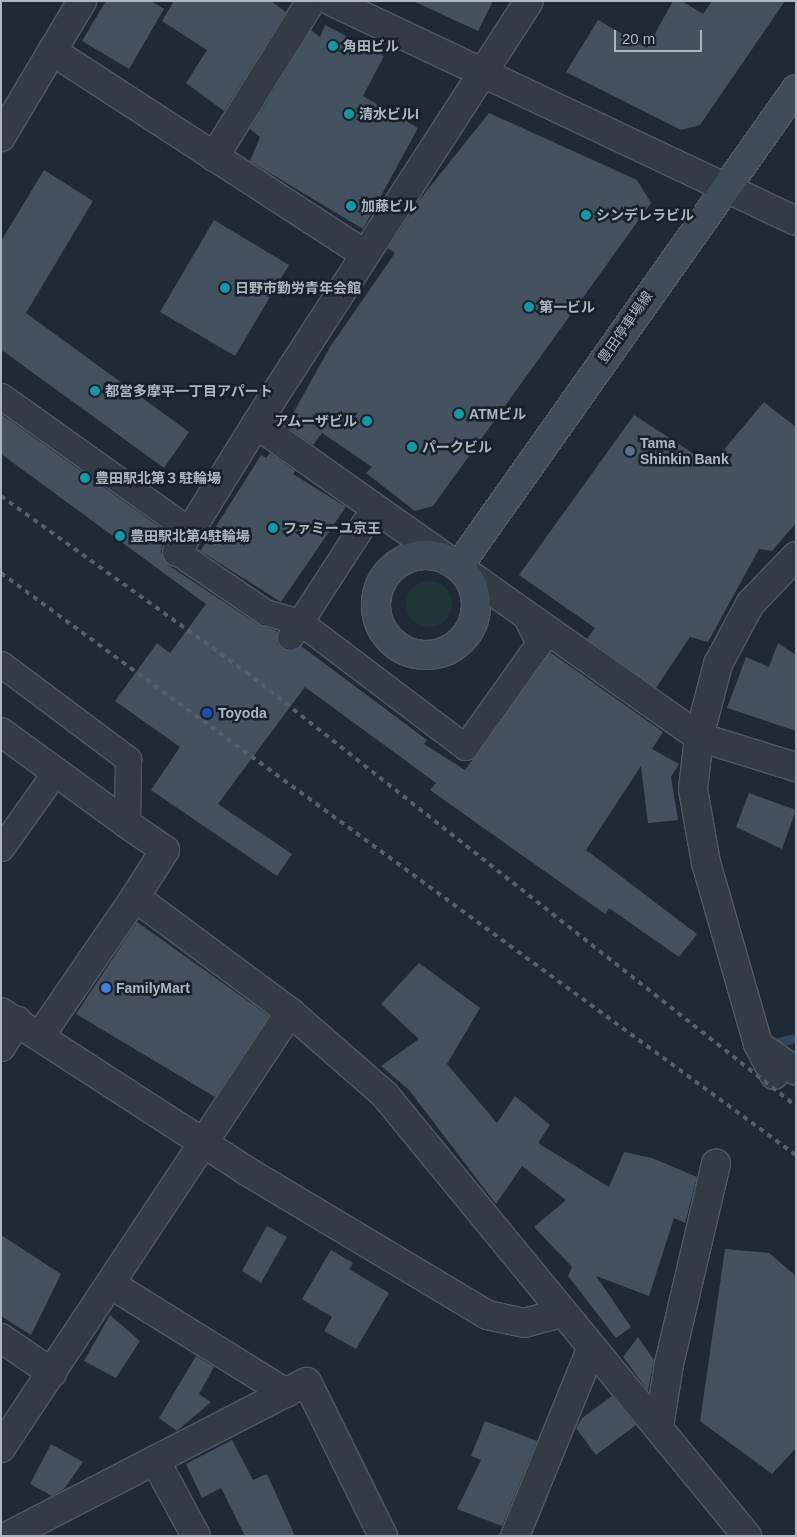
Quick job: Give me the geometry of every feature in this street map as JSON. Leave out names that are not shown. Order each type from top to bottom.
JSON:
[{"type":"main road","name":"豊田停車場線","points":[[458,567],[723,186],[796,88]]},
{"type":"street","points":[[1,137],[82,1]]},
{"type":"street","points":[[214,157],[310,1]]},
{"type":"street","points":[[331,1],[479,74],[796,221]]},
{"type":"street","points":[[177,552],[256,424],[479,74],[529,1]]},
{"type":"street","points":[[52,51],[365,254]]},
{"type":"street","points":[[1,396],[179,523],[177,552]]},
{"type":"street","points":[[256,424],[384,517],[699,737],[796,768]]},
{"type":"street","points":[[295,629],[364,523],[384,517]]},
{"type":"street","points":[[177,552],[265,612],[295,629],[465,747],[539,643],[526,617]]},
{"type":"street","points":[[785,1073],[758,1044],[706,863],[693,789],[699,737],[718,664],[750,604],[796,556]]},
{"type":"street","points":[[1,664],[128,759],[127,824]]},
{"type":"street","points":[[1,732],[165,850],[135,897],[19,1023],[1,1047]]},
{"type":"street","points":[[1,848],[56,771]]},
{"type":"street","points":[[135,897],[290,1012],[385,1095],[562,1313],[747,1536]]},
{"type":"street","points":[[1,1448],[112,1285],[290,1012]]},
{"type":"street","points":[[19,1023],[245,1170],[487,1315],[524,1323],[562,1313]]},
{"type":"street","points":[[659,1428],[669,1364],[716,1163]]},
{"type":"street","points":[[112,1285],[286,1393]]},
{"type":"street","points":[[1,1338],[52,1373]]},
{"type":"street","points":[[515,1536],[592,1347]]},
{"type":"street","points":[[8,1536],[307,1382],[383,1536]]},
{"type":"street","points":[[155,1460],[196,1536]]},
{"type":"green space","points":[[434,581],[438,582],[448,591],[451,595],[451,613],[442,623],[434,627],[424,627],[416,623],[407,613],[406,599],[410,591],[420,582]]},
{"type":"building","points":[[106,1],[151,1],[164,9],[129,69],[82,41]]},
{"type":"building","points":[[174,1],[271,1],[286,12],[224,111],[186,83],[207,50],[162,21]]},
{"type":"building","points":[[413,1],[493,1],[478,31]]},
{"type":"building","points":[[673,1],[682,1],[703,14],[712,1],[785,1],[700,125],[681,130],[566,72],[598,20],[647,48]]},
{"type":"building","points":[[325,25],[384,56],[363,96],[418,128],[363,229],[250,161],[260,137],[250,129],[311,30],[320,37]]},
{"type":"building","points":[[489,113],[637,180],[651,203],[433,506],[415,511],[366,473],[372,467],[322,433],[313,445],[286,426],[330,347],[395,253],[388,248],[420,199]]},
{"type":"building","points":[[44,170],[93,201],[26,313],[189,432],[164,468],[3,351],[1,354],[1,241]]},
{"type":"building","name":"日野市勤労青年会館","points":[[214,220],[289,265],[235,356],[160,312]]},
{"type":"building","points":[[764,402],[796,427],[796,523],[772,551],[759,549],[708,642],[690,637],[656,688],[587,639],[595,628],[519,575],[634,415],[711,465]]},
{"type":"building","points":[[1,414],[164,530],[161,552],[168,565],[257,624],[277,631],[277,643],[282,649],[301,646],[427,740],[424,744],[465,770],[550,652],[663,732],[652,749],[679,764],[671,777],[678,820],[648,823],[641,766],[586,850],[697,934],[679,957],[609,908],[605,914],[430,790],[436,783],[305,687],[218,804],[292,854],[277,876],[151,790],[180,747],[115,701],[157,643],[170,653],[206,604],[1,454]]},
{"type":"building","name":"ファミーユ京王","points":[[270,453],[295,471],[293,474],[346,507],[281,602],[197,549],[201,550],[261,455],[266,458]]},
{"type":"building","points":[[778,643],[796,655],[796,731],[727,708],[746,657],[769,667]]},
{"type":"building","points":[[749,793],[796,810],[782,849],[736,827]]},
{"type":"building","points":[[137,922],[269,1016],[215,1097],[76,1014]]},
{"type":"building","points":[[419,963],[480,1008],[447,1064],[497,1123],[515,1096],[550,1125],[538,1143],[609,1187],[624,1152],[652,1158],[697,1177],[685,1223],[674,1218],[649,1296],[596,1276],[631,1327],[616,1338],[568,1276],[572,1267],[534,1227],[566,1200],[522,1166],[496,1204],[409,1090],[381,1066],[419,1039],[381,1004]]},
{"type":"building","points":[[267,1226],[287,1237],[261,1283],[242,1271]]},
{"type":"building","points":[[1,1235],[61,1274],[31,1335],[1,1316]]},
{"type":"building","points":[[725,1249],[769,1253],[796,1276],[796,1448],[772,1474],[700,1421]]},
{"type":"building","points":[[331,1250],[353,1263],[349,1269],[389,1293],[356,1349],[324,1331],[332,1317],[302,1299]]},
{"type":"building","points":[[110,1315],[140,1341],[116,1378],[84,1361]]},
{"type":"building","points":[[638,1337],[654,1360],[648,1391],[623,1357]]},
{"type":"building","points":[[196,1356],[214,1367],[199,1394],[211,1402],[177,1431],[159,1418]]},
{"type":"building","points":[[612,1396],[636,1425],[596,1455],[576,1428],[582,1418]]},
{"type":"building","points":[[485,1421],[537,1441],[502,1526],[457,1509],[481,1460],[471,1456]]},
{"type":"building","points":[[232,1440],[253,1480],[267,1474],[295,1536],[245,1536],[221,1488],[202,1498],[186,1464]]},
{"type":"building","points":[[51,1444],[83,1462],[64,1489],[52,1496],[30,1484]]},
{"type":"waterway","points":[[778,1042],[796,1038]]},
{"type":"railway","points":[[1,496],[246,672],[796,1106]]},
{"type":"railway","points":[[1,573],[796,1155]]},
{"type":"place","name":"角田ビル","points":[[333,46]]},
{"type":"place","name":"清水ビルI","points":[[349,114]]},
{"type":"place","name":"加藤ビル","points":[[351,206]]},
{"type":"place","name":"シンデレラビル","points":[[586,215]]},
{"type":"place","name":"日野市勤労青年会館","points":[[225,288]]},
{"type":"place","name":"第一ビル","points":[[529,307]]},
{"type":"place","name":"都営多摩平一丁目アパート","points":[[95,391]]},
{"type":"place","name":"ATMビル","points":[[459,414]]},
{"type":"place","name":"アムーザビル","points":[[367,421]]},
{"type":"place","name":"パークビル","points":[[412,447]]},
{"type":"place","name":"Tama Shinkin Bank","points":[[630,451]]},
{"type":"place","name":"豊田駅北第３駐輪場","points":[[85,478]]},
{"type":"place","name":"ファミーユ京王","points":[[273,528]]},
{"type":"place","name":"豊田駅北第4駐輪場","points":[[120,536]]},
{"type":"place","name":"Toyoda","points":[[207,713]]},
{"type":"place","name":"FamilyMart","points":[[106,988]]}]
